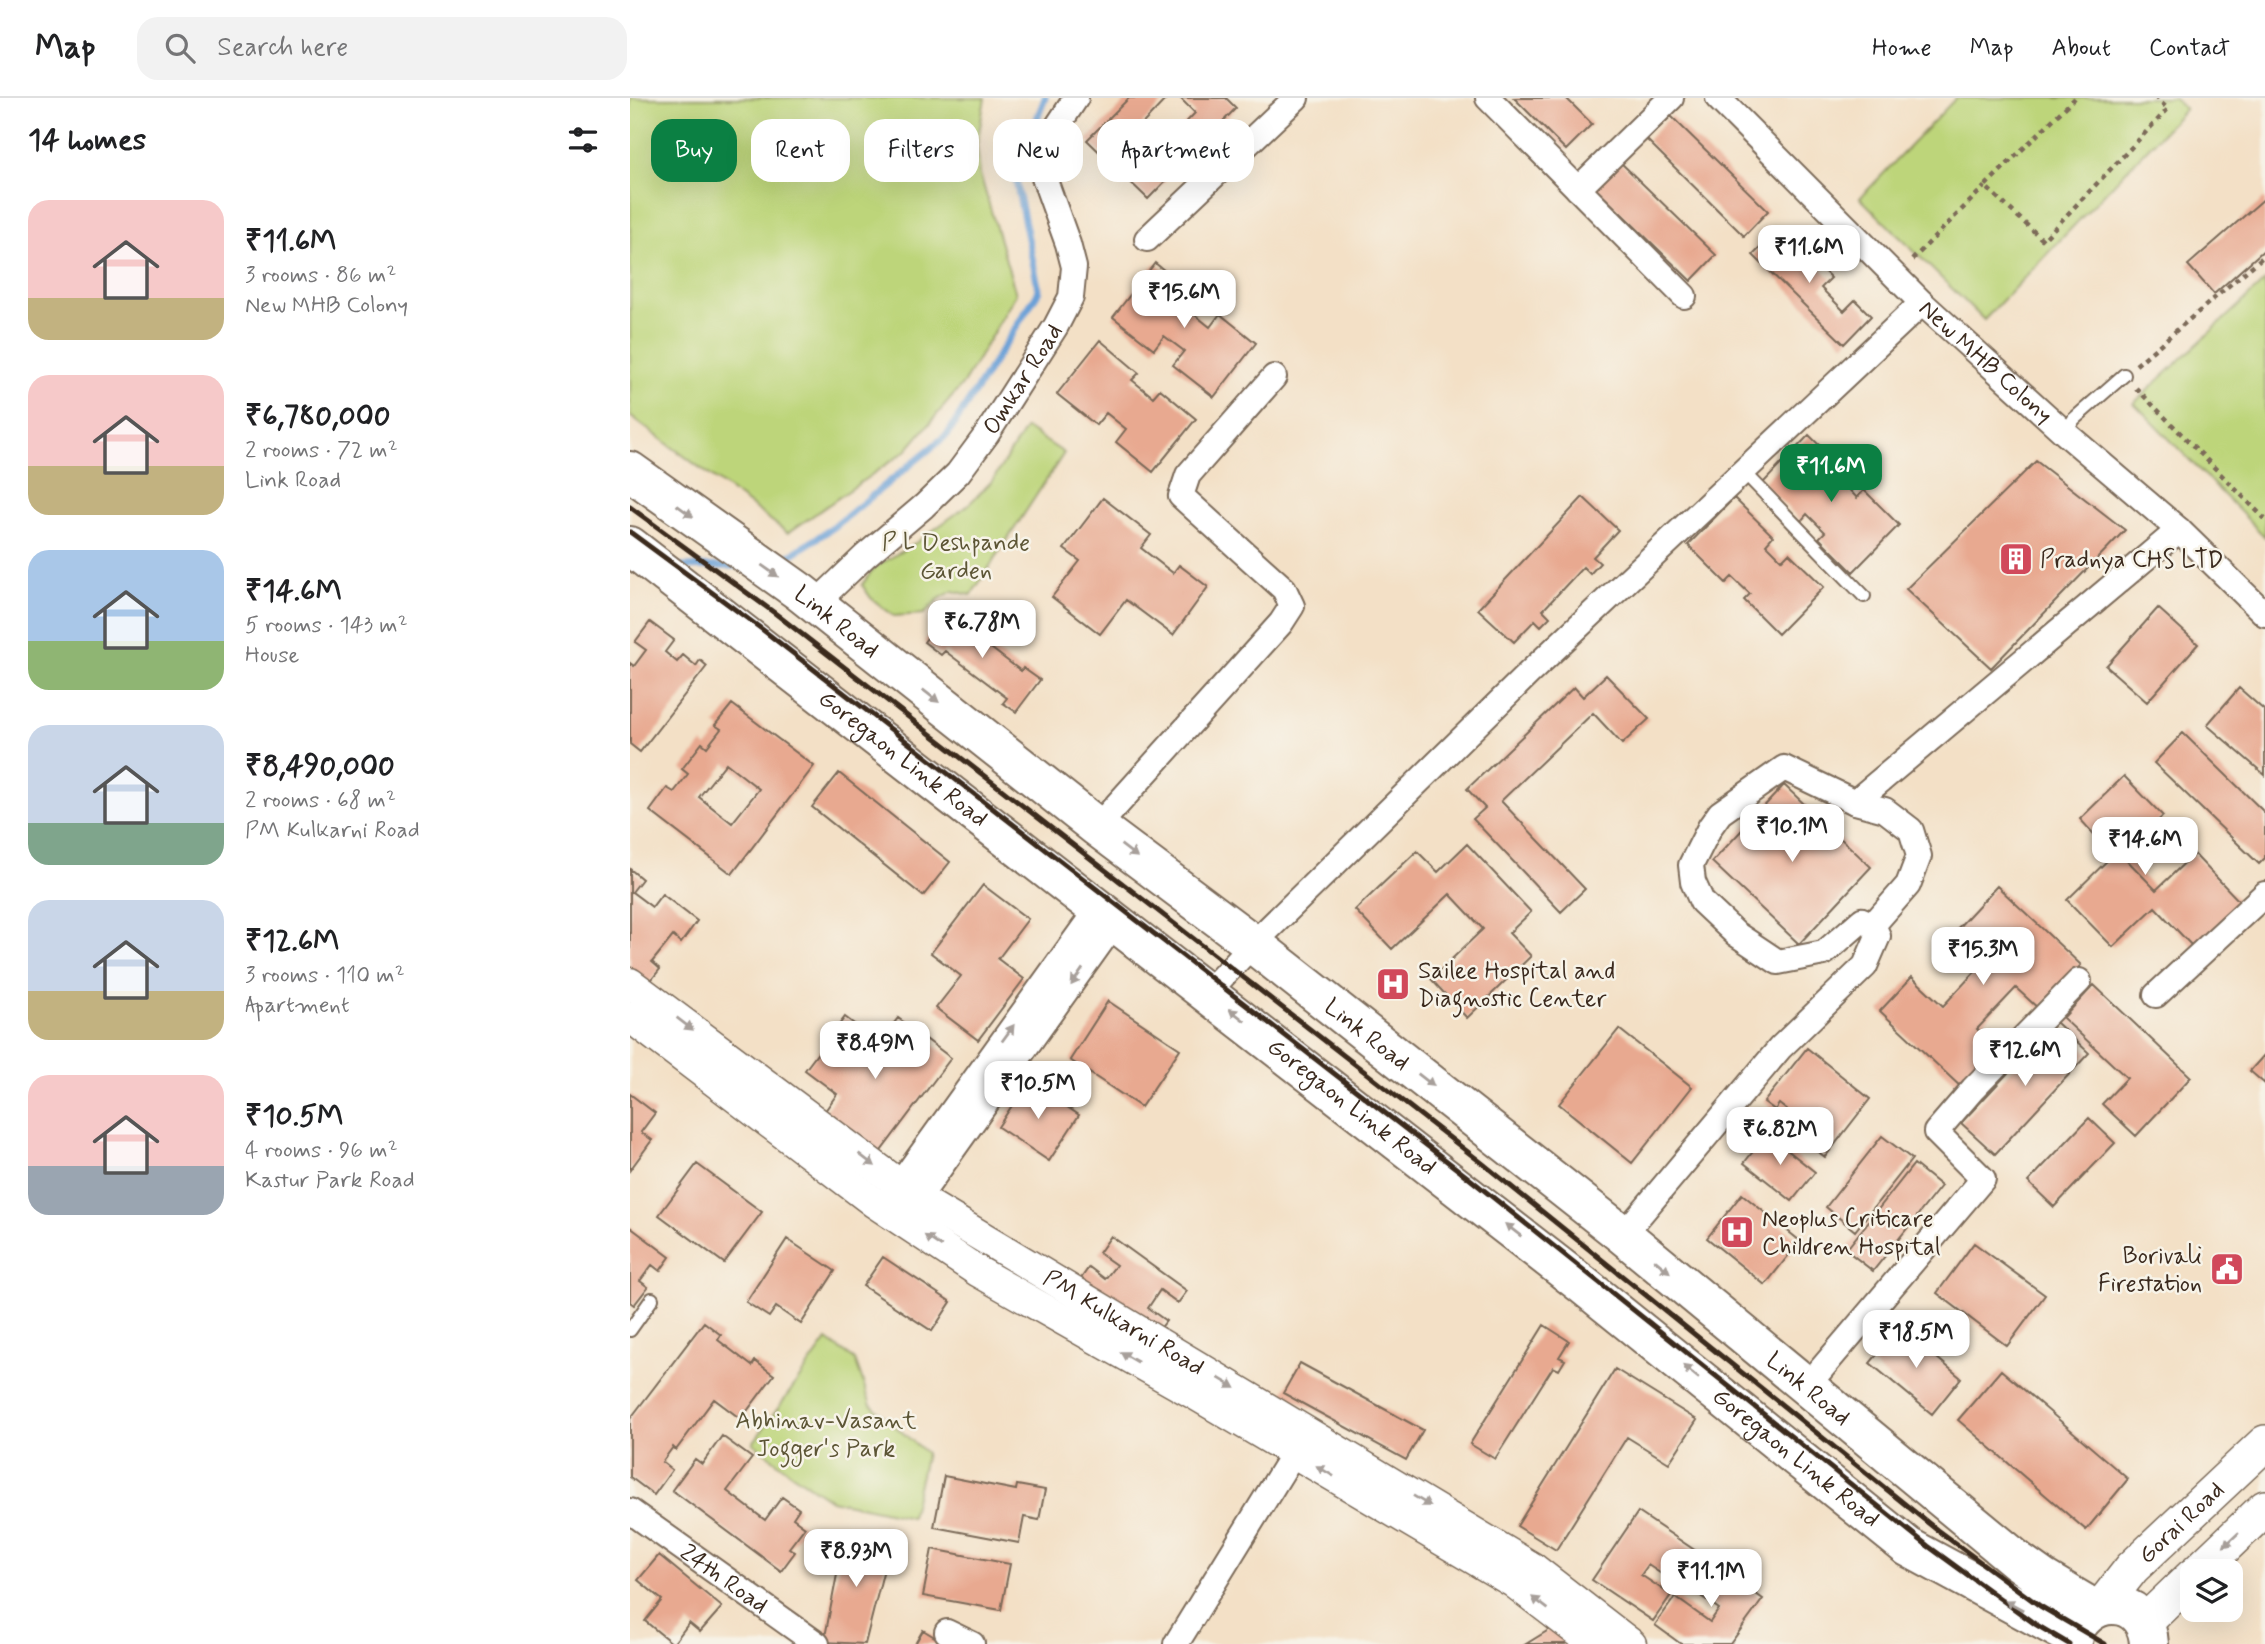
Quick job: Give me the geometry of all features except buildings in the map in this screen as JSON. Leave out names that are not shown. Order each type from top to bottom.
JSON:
[{"type":"main road","name":"Link Road","points":[[630,471],[807,598],[1623,1235],[2042,1578],[2086,1624]]},
{"type":"main road","name":"Goregaon Link Road","points":[[646,558],[1583,1285],[1908,1547],[2086,1624]]},
{"type":"main road","name":"Gorai Road","points":[[2086,1624],[2132,1568],[2265,1443]]},
{"type":"main road","name":"Gorai Road","points":[[2212,1559],[2265,1508]]},
{"type":"main road","name":"Gorai Road","points":[[2147,1633],[2180,1592]]},
{"type":"main road","points":[[2086,1624],[2115,1605],[2126,1607],[2136,1614],[2147,1633]]},
{"type":"street","name":"Omkar Road","points":[[807,598],[865,556],[958,473],[987,434],[1071,297],[1074,267],[1041,169],[1047,142],[1076,98]]},
{"type":"street","points":[[1147,239],[1296,98]]},
{"type":"street","points":[[1489,98],[1684,296]]},
{"type":"street","points":[[1578,189],[1671,98]]},
{"type":"street","name":"New MHB Colony","points":[[1718,98],[1922,303],[2065,433],[2179,530],[2265,614]]},
{"type":"street","points":[[1208,992],[1253,944],[1529,673],[1922,303]]},
{"type":"street","points":[[1097,827],[1281,623],[1292,607],[1284,589],[1181,496],[1188,475],[1274,377]]},
{"type":"street","points":[[1855,802],[2179,530]]},
{"type":"street","points":[[1623,1235],[1780,1048],[1865,966],[1878,936],[1873,925],[1862,920],[1824,953],[1779,962],[1736,934],[1702,902],[1693,882],[1691,865],[1720,813],[1784,768],[1855,802],[1885,810],[1911,830],[1919,856],[1908,886],[1873,925]]},
{"type":"street","points":[[2155,995],[2265,894]]},
{"type":"street","points":[[901,1203],[1107,915]]},
{"type":"street","points":[[1807,1386],[1983,1179],[1936,1132],[1973,1089],[2079,981]]},
{"type":"street","name":"PM Kulkarni Road","points":[[630,983],[901,1203],[979,1272],[1533,1568],[1631,1644]]},
{"type":"street","name":"PM Kulkarni Road","points":[[630,1017],[901,1203]]},
{"type":"street","points":[[1175,1644],[1300,1442]]},
{"type":"street","name":"PM Kulkarni Road","points":[[1300,1442],[1513,1582],[1594,1644]]},
{"type":"street","name":"24th Road","points":[[630,1511],[817,1644]]},
{"type":"street","points":[[947,1632],[972,1644]]},
{"type":"lane","points":[[2065,433],[2074,419],[2124,375]]},
{"type":"lane","points":[[1743,471],[1864,596]]},
{"type":"lane","points":[[630,1330],[652,1299]]},
{"type":"path","points":[[1895,276],[2075,98]]},
{"type":"path","points":[[1985,186],[2043,240],[2168,109],[2157,98]]},
{"type":"path","points":[[2265,255],[2124,375],[2265,519]]},
{"type":"green space","points":[[630,98],[985,98],[979,133],[979,119],[864,119],[864,182],[979,182],[979,164],[1016,294],[963,384],[907,450],[788,533],[630,416]]},
{"type":"green space","points":[[1956,98],[2174,98],[2185,109],[1984,320],[1860,198]]},
{"type":"green space","points":[[2265,281],[2265,537],[2134,403]]},
{"type":"green space","name":"P L Deshpande Garden","points":[[1026,428],[1064,453],[971,595],[953,591],[939,599],[924,614],[894,616],[871,598],[862,585],[874,568],[917,542],[968,505],[992,481]]},
{"type":"green space","name":"Abhinav-Vasant Jogger's Park","points":[[827,1340],[855,1360],[871,1405],[926,1453],[911,1517],[831,1500],[753,1443]]},
{"type":"waterway","points":[[780,562],[834,527],[948,434],[1039,291],[1015,176],[1045,98]]},
{"type":"waterway","points":[[680,567],[738,566]]},
{"type":"railway","points":[[630,507],[776,614],[1482,1163],[1937,1530],[2040,1606],[2105,1644]]},
{"type":"railway","points":[[630,532],[763,630],[1470,1179],[1928,1546],[2035,1624],[2069,1644]]},
{"type":"place","name":"Pradnya CHS LTD","points":[[2016,559]]},
{"type":"place","name":"Sailee Hospital and Diagnostic Center","points":[[1393,984]]},
{"type":"place","name":"Neoplus Criticare Children Hospital","points":[[1737,1232]]},
{"type":"place","name":"Borivali Firestation","points":[[2227,1269]]}]
